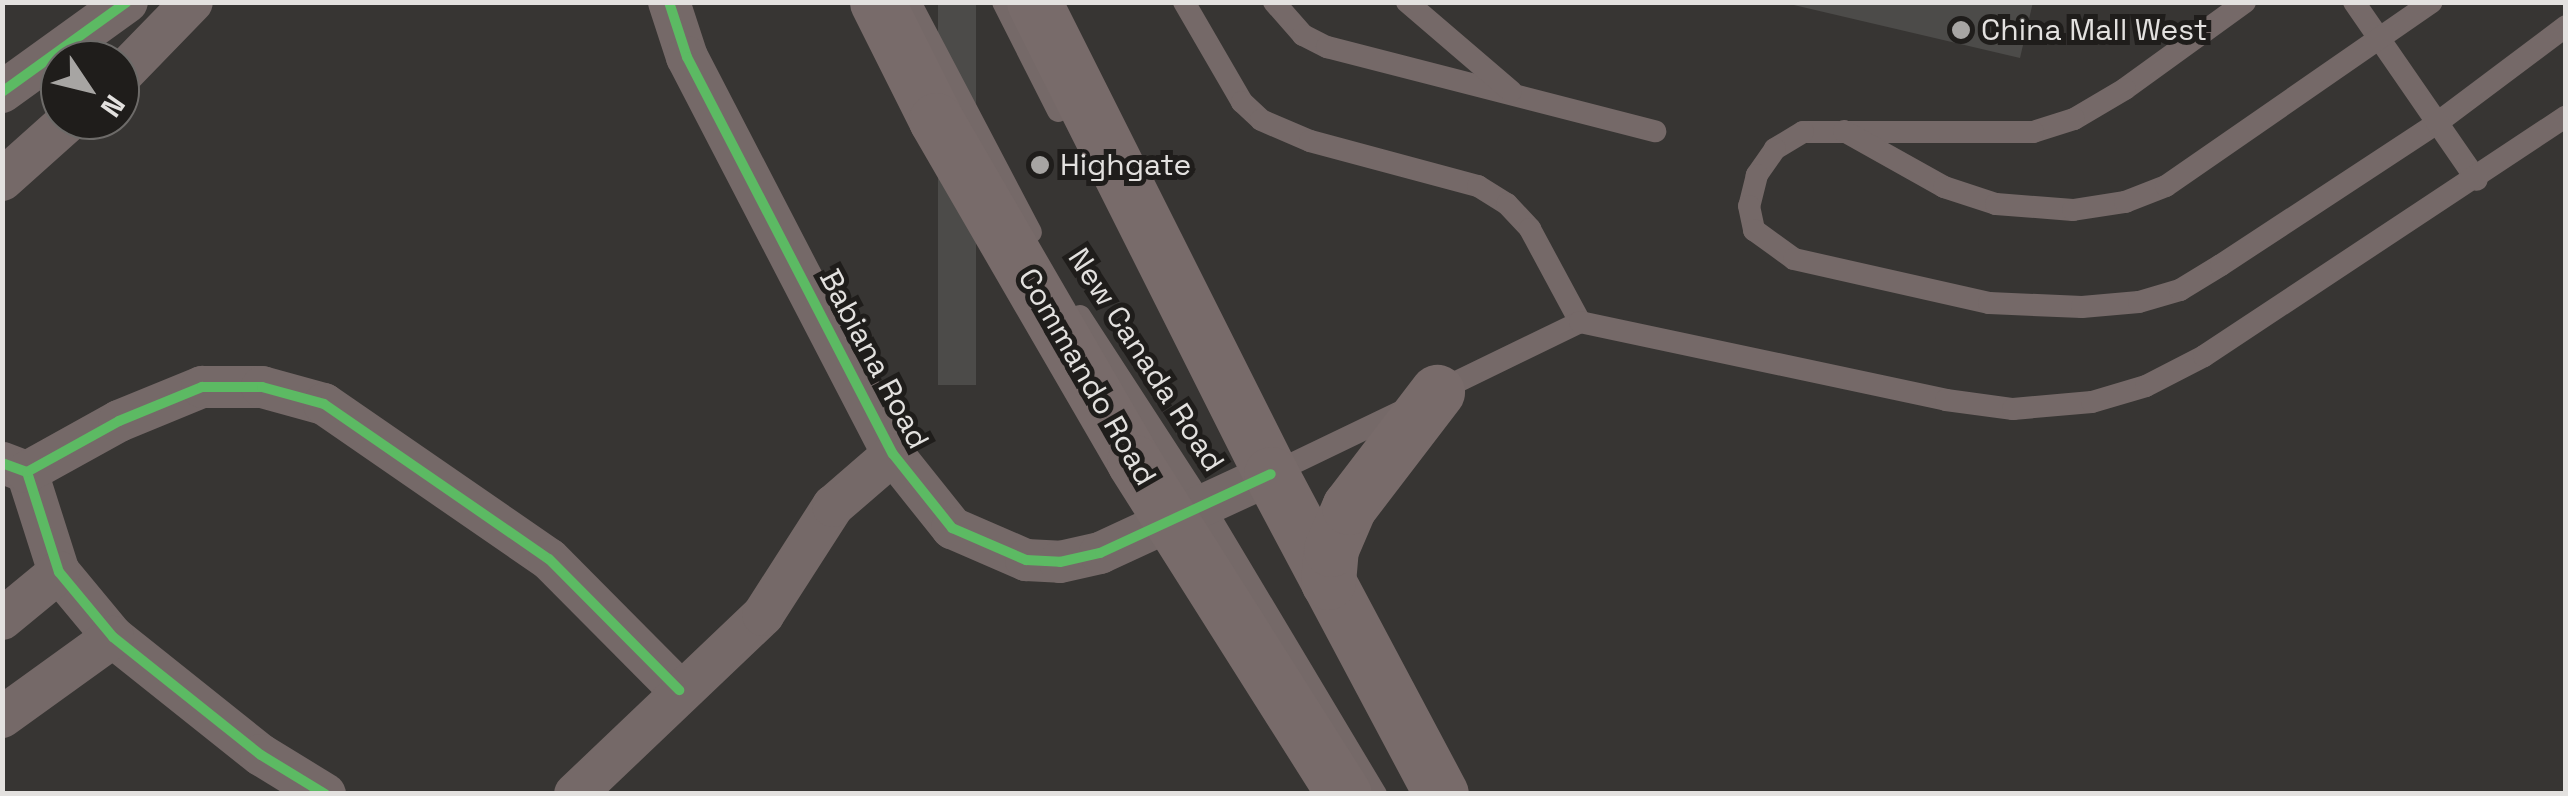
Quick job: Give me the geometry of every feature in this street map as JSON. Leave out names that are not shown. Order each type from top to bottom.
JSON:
[{"type":"main road","name":"Commando Road","points":[[877,2],[936,120],[1189,514],[1344,794]]},
{"type":"main road","points":[[1034,2],[1261,479],[1328,582],[1441,794]]},
{"type":"main road","points":[[1328,582],[1348,507],[1437,392]]},
{"type":"street","points":[[140,55],[192,2]]},
{"type":"street","name":"Babiana Road","points":[[669,2],[687,57],[893,454],[952,528],[1026,560],[1060,562],[1100,552],[1261,479]]},
{"type":"street","points":[[2,92],[111,7]]},
{"type":"street","points":[[2,180],[47,140]]},
{"type":"street","points":[[325,794],[262,755],[114,638],[59,572],[15,467],[202,387],[262,387],[324,404],[549,559],[679,690]]},
{"type":"street","points":[[575,794],[679,690],[763,615],[833,506],[893,454]]},
{"type":"street","points":[[2,619],[59,572]]},
{"type":"street","points":[[2,717],[114,638]]},
{"type":"lane","name":"New Canada Road","points":[[910,2],[1060,285],[1189,514],[1376,794]]},
{"type":"lane","points":[[1002,2],[1073,140]]},
{"type":"lane","points":[[1184,2],[1242,102],[1261,120],[1310,141],[1478,186],[1507,204],[1530,229],[1580,322]]},
{"type":"lane","points":[[1274,2],[1303,35],[1327,48],[1656,131]]},
{"type":"lane","points":[[1407,2],[1518,96]]},
{"type":"lane","points":[[2245,2],[2125,89],[2060,124],[1986,135],[1836,128],[1803,132],[1775,149],[1757,175],[1749,206],[1754,230],[1771,248],[1880,282],[1988,303],[2082,307],[2180,290],[2437,123],[2566,26]]},
{"type":"lane","points":[[2354,2],[2477,180]]},
{"type":"lane","points":[[1836,128],[1944,186],[1996,204],[2073,210],[2125,202],[2166,186],[2432,2]]},
{"type":"lane","points":[[1261,479],[1580,322],[1946,400],[2013,409],[2092,402],[2204,356],[2477,180],[2566,116]]},
{"type":"lane","name":"New Canada Road","points":[[1135,260],[1261,479],[1418,794]]},
{"type":"building","points":[[938,2],[976,2],[976,385],[938,385]]},
{"type":"building","name":"China Mall West","points":[[1781,2],[2033,2],[2020,58]]},
{"type":"cycle path","points":[[2,92],[127,2]]},
{"type":"cycle path","points":[[669,2],[687,57],[893,454],[952,528],[1026,560],[1060,562],[1100,553],[1271,474]]},
{"type":"cycle path","points":[[27,472],[119,421],[202,387],[262,387],[324,404],[549,559],[679,690]]},
{"type":"cycle path","points":[[2,463],[27,472],[59,572],[113,637],[261,755],[325,794]]},
{"type":"place","name":"China Mall West","points":[[1961,30]]},
{"type":"place","name":"Highgate","points":[[1040,165]]}]
